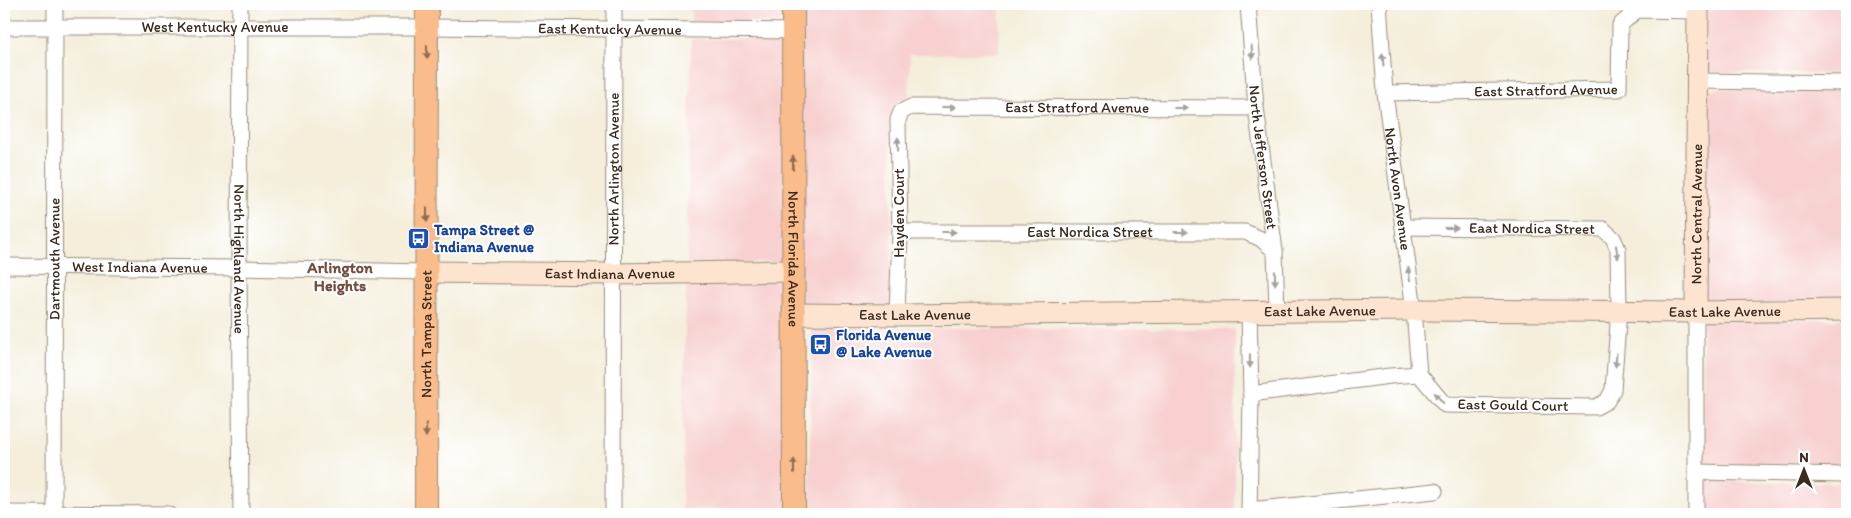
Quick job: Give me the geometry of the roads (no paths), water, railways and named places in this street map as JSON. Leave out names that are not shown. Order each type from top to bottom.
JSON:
[{"type":"main road","name":"North Tampa Street","points":[[426,514],[428,4]]},
{"type":"main road","name":"North Florida Avenue","points":[[793,4],[794,514]]},
{"type":"street","name":"Dartmouth Avenue","points":[[54,514],[55,4]]},
{"type":"street","name":"North Highland Avenue","points":[[240,4],[239,268],[241,514]]},
{"type":"street","name":"North Arlington Avenue","points":[[613,514],[614,4]]},
{"type":"street","name":"North Jefferson Street","points":[[1248,4],[1256,108],[1275,251],[1277,311]]},
{"type":"street","name":"North Avon Avenue","points":[[1378,4],[1385,93],[1414,310],[1419,374]]},
{"type":"street","name":"East Stratford Avenue","points":[[1385,93],[1619,89],[1620,24],[1637,10],[1698,7]]},
{"type":"street","name":"North Central Avenue","points":[[1696,514],[1698,7]]},
{"type":"street","name":"West Kentucky Avenue","points":[[4,27],[427,27]]},
{"type":"street","name":"East Kentucky Avenue","points":[[427,27],[792,31]]},
{"type":"street","points":[[1698,81],[1847,83]]},
{"type":"street","name":"East Stratford Avenue","points":[[901,112],[911,107],[1256,108]]},
{"type":"street","name":"Hayden Court","points":[[897,315],[900,232],[898,120],[901,112]]},
{"type":"street","name":"Eaat Nordica Street","points":[[1403,227],[1602,228],[1613,238],[1618,249],[1619,311]]},
{"type":"street","name":"East Nordica Street","points":[[900,232],[1245,232],[1261,239],[1275,251]]},
{"type":"street","name":"West Indiana Avenue","points":[[4,266],[426,272]]},
{"type":"street","name":"East Indiana Avenue","points":[[426,272],[613,274],[793,271]]},
{"type":"street","name":"East Lake Avenue","points":[[794,314],[897,315],[1414,310],[1696,312],[1847,310]]},
{"type":"street","name":"East Gould Court","points":[[1419,374],[1445,404],[1596,406],[1607,401],[1614,390],[1619,311]]},
{"type":"street","points":[[1249,312],[1251,394],[1250,512],[1435,491]]},
{"type":"street","points":[[1251,394],[1419,374]]},
{"type":"street","points":[[1696,472],[1847,475]]},
{"type":"street","points":[[4,513],[168,514]]},
{"type":"place","name":"Tampa Street @ Indiana Avenue","points":[[418,239]]},
{"type":"place","name":"Florida Avenue @ Lake Avenue","points":[[820,344]]},
{"type":"district","name":"Arlington Heights","points":[[340,276]]}]
